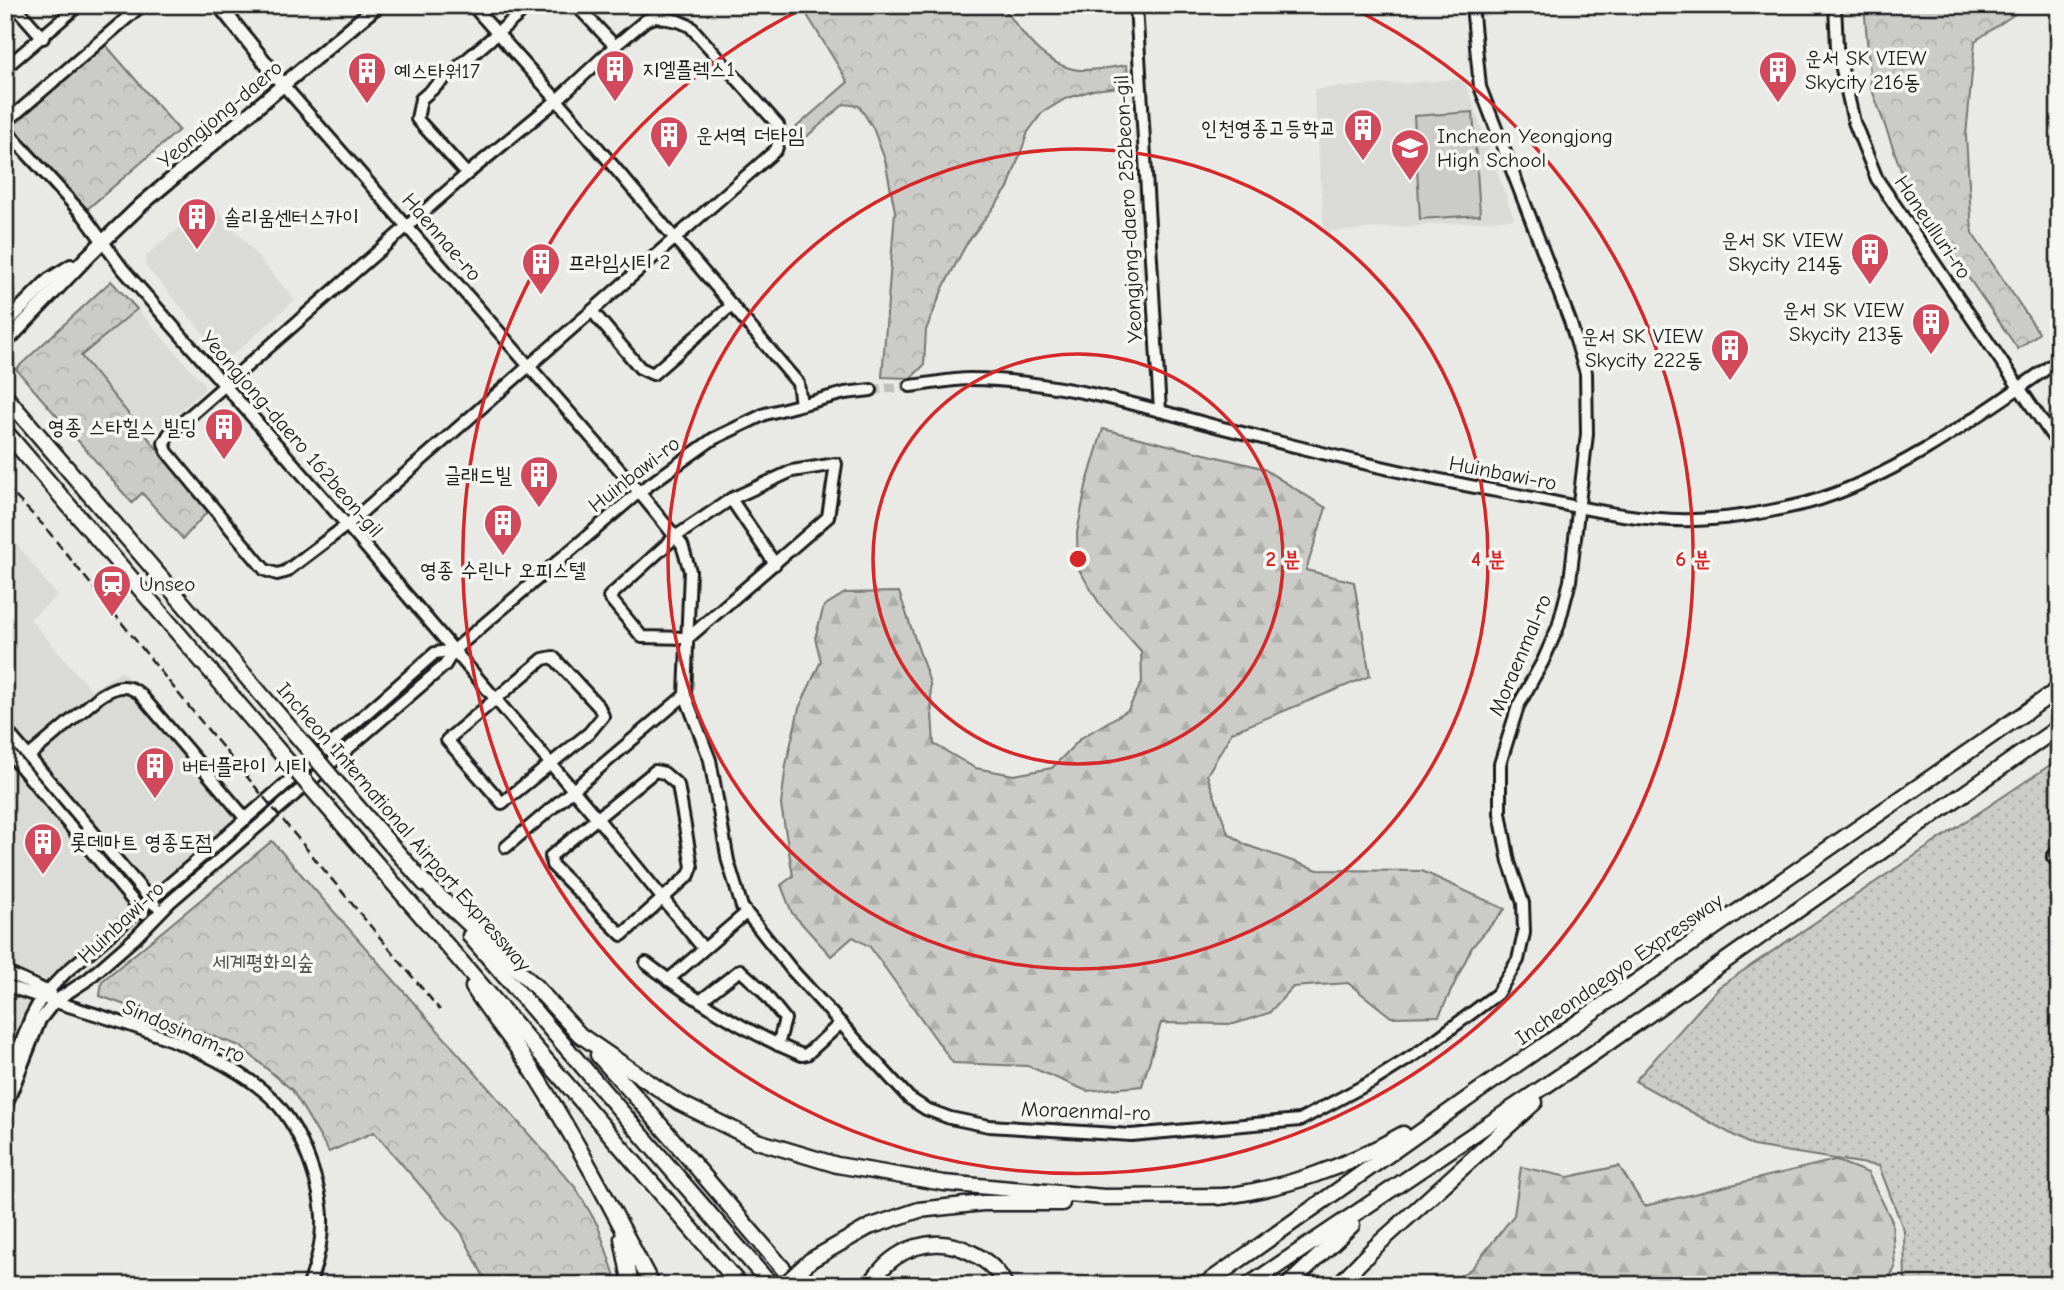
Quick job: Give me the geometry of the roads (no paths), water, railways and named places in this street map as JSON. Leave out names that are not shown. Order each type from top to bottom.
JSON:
[{"type":"highway","name":"Incheon International Airport Expressway","points":[[5,396],[771,1285]]},
{"type":"highway","name":"Incheon International Airport Expressway","points":[[5,431],[740,1285]]},
{"type":"highway","name":"Incheondaegyo Expressway","points":[[1204,1285],[1477,1092],[2059,689]]},
{"type":"highway","points":[[1250,1285],[1581,1062],[2059,727]]},
{"type":"highway","points":[[421,879],[535,986],[645,1107],[797,1285]]},
{"type":"highway","points":[[453,953],[490,1015],[531,1068],[599,1184],[652,1285]]},
{"type":"highway","points":[[580,1035],[646,1082],[718,1123],[757,1140],[837,1165],[944,1183],[1075,1196],[1226,1196]]},
{"type":"highway","points":[[1338,1285],[1462,1166],[1581,1062]]},
{"type":"highway","points":[[784,1285],[811,1260],[869,1227],[919,1210],[983,1203],[1165,1205],[1270,1190],[1325,1173],[1387,1144],[1477,1092]]},
{"type":"highway","points":[[1288,1285],[1383,1195]]},
{"type":"highway","points":[[620,1226],[631,1285]]},
{"type":"highway","points":[[870,1285],[878,1271],[898,1253],[940,1242],[962,1247],[985,1260],[1005,1285]]},
{"type":"main road","name":"Haennae-ro","points":[[219,5],[284,86]]},
{"type":"main road","name":"Yeongjong-daero","points":[[5,343],[141,205],[378,5]]},
{"type":"main road","name":"Yeongjong-daero","points":[[5,324],[49,280],[89,255]]},
{"type":"street","points":[[14,5],[43,38]]},
{"type":"street","points":[[5,68],[79,5]]},
{"type":"street","points":[[5,126],[142,5]]},
{"type":"street","points":[[472,5],[557,100],[798,383],[801,404]]},
{"type":"street","points":[[467,174],[417,118],[421,99],[530,5]]},
{"type":"street","points":[[576,5],[615,46]]},
{"type":"street","name":"Yeongjong-daero 252beon-gil","points":[[1136,5],[1160,411]]},
{"type":"street","name":"Moraenmal-ro","points":[[639,492],[682,545],[690,571],[685,695],[710,760],[727,860],[742,907],[792,970],[909,1098],[926,1109],[950,1118],[989,1126],[1131,1135],[1300,1119],[1336,1102],[1422,1050],[1497,994],[1518,960],[1524,933],[1523,903],[1509,862],[1500,813],[1500,764],[1518,706],[1558,627],[1570,581],[1587,434],[1586,373],[1570,321],[1480,87],[1472,5]]},
{"type":"street","name":"Haneulluri-ro","points":[[1835,5],[1837,47],[1854,122],[1877,179],[2059,446]]},
{"type":"street","points":[[656,17],[690,26],[778,125],[780,137],[776,150],[347,524],[285,572],[271,573],[260,565],[167,452],[163,443],[169,434],[467,174],[557,100],[615,46],[646,20],[656,17]]},
{"type":"street","name":"Haennae-ro","points":[[284,86],[639,492]]},
{"type":"street","name":"Yeongjong-daero 162beon-gil","points":[[5,126],[84,216],[122,268],[347,524],[597,818],[703,948]]},
{"type":"street","points":[[592,311],[640,368],[653,374],[732,305]]},
{"type":"street","name":"Huinbawi-ro","points":[[910,386],[967,379],[1084,391],[1362,464],[1578,507],[1647,517],[1692,520],[1749,515],[1809,502],[1862,482],[1954,433],[2059,360]]},
{"type":"street","name":"Huinbawi-ro","points":[[5,1108],[36,1029],[58,999],[87,980],[161,912],[445,665],[454,650],[639,492],[713,439],[765,414],[845,393],[871,390]]},
{"type":"street","points":[[836,464],[828,517],[688,638],[642,637],[609,597],[675,537],[731,499],[792,471],[836,464]]},
{"type":"street","points":[[731,499],[775,564]]},
{"type":"street","name":"Huinbawi-ro","points":[[5,1084],[31,1017],[44,994],[66,972],[435,653],[454,650]]},
{"type":"street","points":[[554,657],[599,707],[603,716],[589,733],[502,803],[447,740],[495,698],[543,659],[554,657]]},
{"type":"street","points":[[29,756],[100,696],[111,689],[129,687],[140,694],[246,818]]},
{"type":"street","points":[[506,847],[685,695]]},
{"type":"street","points":[[5,729],[161,912]]},
{"type":"street","points":[[5,748],[151,923]]},
{"type":"street","points":[[655,771],[663,773],[678,785],[692,867],[689,875],[622,935],[552,864],[551,856],[597,818],[655,771]]},
{"type":"street","points":[[2059,849],[2053,857],[2059,864]]},
{"type":"street","points":[[668,979],[746,913]]},
{"type":"street","points":[[646,963],[747,1031],[802,1055],[807,1054],[841,1023]]},
{"type":"street","points":[[699,1001],[740,970],[752,979],[785,1019],[778,1045]]},
{"type":"street","name":"Sindosinam-ro","points":[[5,972],[31,982],[44,994]]},
{"type":"street","name":"Sindosinam-ro","points":[[5,985],[58,999],[220,1062],[268,1095],[289,1120],[316,1178],[323,1241],[309,1285]]},
{"type":"tunnel","points":[[871,390],[910,386]]},
{"type":"railway","points":[[5,486],[44,526],[190,708],[440,1010]]},
{"type":"place","name":"지엘플렉스1","points":[[615,103]]},
{"type":"place","name":"운서 SK VIEW Skycity 216동","points":[[1778,104]]},
{"type":"place","name":"예스타워17","points":[[367,105]]},
{"type":"place","name":"인천영종고등학교","points":[[1363,162]]},
{"type":"place","name":"운서역 더타임","points":[[669,169]]},
{"type":"place","name":"Incheon Yeongjong High School","points":[[1410,182]]},
{"type":"place","name":"솔리움센터스카이","points":[[197,251]]},
{"type":"place","name":"운서 SK VIEW Skycity 214동","points":[[1870,286]]},
{"type":"place","name":"프라임시티 2","points":[[541,296]]},
{"type":"place","name":"운서 SK VIEW Skycity 213동","points":[[1931,356]]},
{"type":"place","name":"운서 SK VIEW Skycity 222동","points":[[1730,382]]},
{"type":"place","name":"영종 스타힐스 빌딩","points":[[224,461]]},
{"type":"place","name":"글래드빌","points":[[539,509]]},
{"type":"place","name":"영종 수린나 오피스텔","points":[[503,557]]},
{"type":"place","name":"Unseo","points":[[112,618]]},
{"type":"place","name":"버터플라이 시티","points":[[155,800]]},
{"type":"place","name":"롯데마트 영종도점","points":[[43,876]]},
{"type":"park label","name":"세계평화의숲","points":[[263,962]]}]
